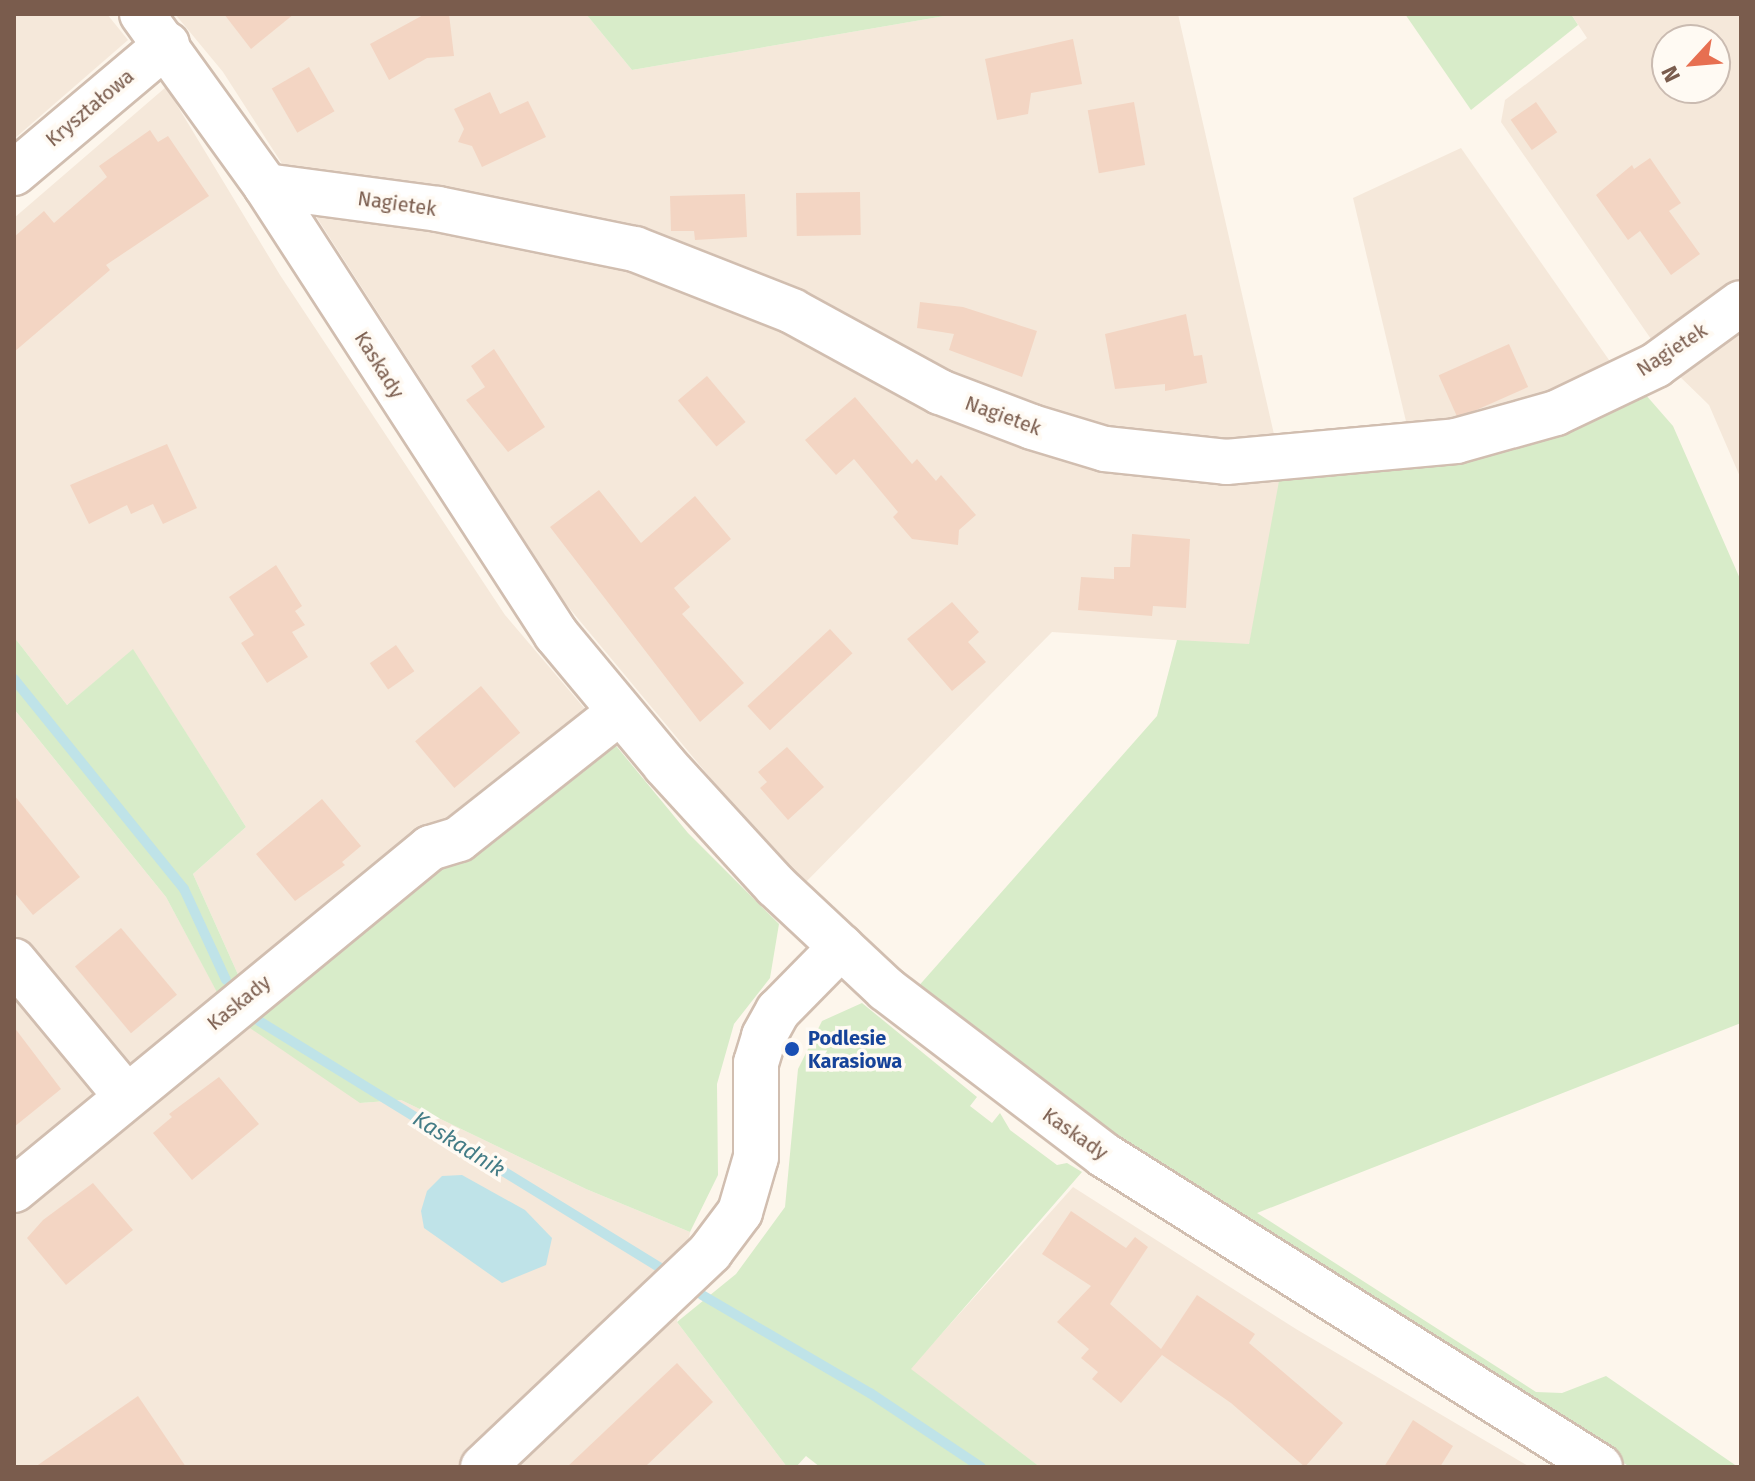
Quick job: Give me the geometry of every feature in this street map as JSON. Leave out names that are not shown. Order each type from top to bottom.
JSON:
[{"type":"street","name":"Kryształowa","points":[[14,173],[155,29]]},
{"type":"street","name":"Kaskady","points":[[155,29],[266,186],[473,512],[556,634],[620,712],[776,886],[841,947],[1002,1082],[1104,1155],[1600,1467]]},
{"type":"street","name":"Nagietek","points":[[266,186],[438,209],[635,249],[792,311],[940,392],[1032,427],[1105,449],[1226,462],[1456,441],[1556,413],[1656,365],[1741,303]]},
{"type":"street","name":"Kaskady","points":[[14,1190],[430,848],[459,839],[620,712]]},
{"type":"street","points":[[483,1467],[710,1252],[740,1212],[756,1157],[756,1063],[764,1036],[778,1011],[841,947]]},
{"type":"street","points":[[14,961],[126,1096]]},
{"type":"shaded area","points":[[14,14],[107,14],[128,40],[14,139]]},
{"type":"shaded area","points":[[175,14],[586,14],[632,70],[956,14],[1178,14],[1276,443],[1280,496],[1249,645],[1052,632],[801,887],[565,603],[223,72]]},
{"type":"shaded area","points":[[1571,14],[1741,14],[1741,479],[1709,405],[1671,368],[1501,122],[1505,100],[1587,38]]},
{"type":"shaded area","points":[[166,87],[280,275],[505,615],[608,736],[360,1103],[401,1100],[586,1189],[690,1232],[677,1322],[787,1467],[14,1467],[14,709],[166,897],[219,995],[240,979],[193,874],[246,827],[133,650],[67,705],[14,637],[14,218]]},
{"type":"shaded area","points":[[1461,148],[1616,370],[1473,427],[1409,434],[1353,198]]},
{"type":"shaded area","points":[[1073,1187],[1296,1329],[1530,1467],[1040,1467],[910,1369]]},
{"type":"green space","points":[[586,14],[956,14],[632,70]]},
{"type":"green space","points":[[1405,14],[1571,14],[1578,25],[1471,110]]},
{"type":"green space","points":[[1645,394],[1673,426],[1741,581],[1741,1023],[1257,1213],[1536,1392],[1562,1393],[1606,1376],[1738,1467],[1630,1467],[1154,1165],[916,989],[1157,716],[1177,640],[1249,644],[1279,481],[1493,452]]},
{"type":"green space","points":[[14,637],[67,705],[133,649],[246,827],[193,874],[240,979],[219,996],[166,897],[14,709]]},
{"type":"green space","points":[[608,736],[688,833],[779,924],[770,978],[734,1024],[717,1084],[718,1175],[690,1232],[586,1189],[401,1100],[360,1103],[241,1022]]},
{"type":"green space","points":[[862,1003],[977,1097],[970,1106],[992,1123],[1000,1113],[1010,1130],[1057,1165],[1067,1163],[1082,1172],[911,1369],[1040,1467],[820,1467],[806,1456],[796,1467],[787,1467],[677,1322],[736,1274],[785,1207],[798,1069],[822,1021]]},
{"type":"water","points":[[462,1175],[525,1210],[552,1238],[546,1265],[502,1283],[424,1228],[421,1211],[427,1191],[442,1176]]},
{"type":"building","points":[[224,14],[294,14],[251,49]]},
{"type":"building","points":[[425,14],[449,14],[454,56],[427,58],[389,80],[370,44]]},
{"type":"building","points":[[1073,39],[1082,84],[1031,93],[1028,114],[997,120],[985,59]]},
{"type":"building","points":[[309,67],[334,111],[297,133],[272,88]]},
{"type":"building","points":[[490,92],[500,114],[528,101],[546,137],[482,167],[472,146],[458,142],[464,129],[454,109]]},
{"type":"building","points":[[1134,102],[1145,165],[1099,173],[1088,110]]},
{"type":"building","points":[[1536,102],[1557,132],[1532,150],[1511,120]]},
{"type":"building","points":[[150,130],[158,142],[168,136],[209,196],[106,265],[110,270],[14,352],[14,237],[44,211],[54,223],[107,177],[99,166]]},
{"type":"building","points":[[1650,158],[1681,203],[1669,211],[1700,254],[1671,275],[1640,231],[1628,240],[1596,195],[1632,165],[1634,169]]},
{"type":"building","points":[[860,192],[861,235],[797,236],[796,193]]},
{"type":"building","points":[[745,194],[747,237],[695,240],[694,231],[671,231],[670,196]]},
{"type":"building","points":[[920,302],[963,307],[1037,331],[1022,377],[949,350],[954,334],[917,328]]},
{"type":"building","points":[[1186,314],[1194,356],[1202,355],[1207,383],[1165,391],[1165,384],[1115,389],[1105,334]]},
{"type":"building","points":[[1509,344],[1528,387],[1458,418],[1439,375]]},
{"type":"building","points":[[494,349],[545,427],[508,452],[466,400],[485,387],[471,366]]},
{"type":"building","points":[[707,376],[746,422],[716,446],[678,400]]},
{"type":"building","points":[[855,397],[912,464],[917,459],[936,481],[941,475],[976,515],[959,530],[958,545],[912,539],[893,517],[898,512],[854,459],[836,475],[805,440]]},
{"type":"building","points":[[167,444],[197,508],[163,524],[153,504],[131,514],[127,505],[89,524],[70,485]]},
{"type":"building","points":[[599,490],[641,543],[695,496],[731,539],[674,588],[690,607],[682,614],[744,683],[700,722],[550,527]]},
{"type":"building","points":[[1132,534],[1190,539],[1186,608],[1153,606],[1152,616],[1078,610],[1081,577],[1114,579],[1114,567],[1130,567]]},
{"type":"building","points":[[276,565],[302,606],[295,611],[305,625],[292,632],[308,657],[267,683],[241,643],[254,635],[229,597]]},
{"type":"building","points":[[952,602],[979,632],[968,642],[986,662],[952,691],[907,639]]},
{"type":"building","points":[[830,629],[853,653],[770,730],[747,706]]},
{"type":"building","points":[[396,645],[414,671],[388,690],[370,663]]},
{"type":"building","points":[[481,686],[520,733],[454,788],[415,741]]},
{"type":"building","points":[[787,747],[824,787],[788,820],[760,788],[767,782],[758,772]]},
{"type":"building","points":[[14,795],[80,877],[33,915],[14,892]]},
{"type":"building","points":[[322,799],[361,846],[342,862],[345,865],[295,901],[256,854]]},
{"type":"building","points":[[121,928],[177,995],[131,1033],[75,967]]},
{"type":"building","points":[[14,1027],[61,1089],[14,1127]]},
{"type":"building","points":[[219,1077],[259,1124],[192,1180],[153,1133],[172,1117],[169,1114]]},
{"type":"building","points":[[93,1183],[133,1230],[66,1285],[27,1238],[43,1220]]},
{"type":"building","points":[[1071,1211],[1126,1248],[1135,1237],[1148,1247],[1110,1304],[1161,1349],[1197,1295],[1255,1334],[1249,1343],[1343,1423],[1305,1467],[1231,1403],[1162,1355],[1121,1403],[1092,1379],[1098,1372],[1081,1358],[1089,1349],[1057,1322],[1091,1286],[1042,1254]]},
{"type":"building","points":[[677,1363],[713,1402],[645,1467],[567,1467]]},
{"type":"building","points":[[138,1396],[186,1467],[35,1467]]},
{"type":"building","points":[[1413,1420],[1453,1446],[1440,1467],[1384,1467]]},
{"type":"waterway","name":"Kaskadnik","points":[[14,679],[184,889],[226,980]]},
{"type":"waterway","name":"Kaskadnik","points":[[259,1021],[659,1267]]},
{"type":"waterway","name":"Kaskadnik","points":[[702,1295],[870,1393],[981,1467]]},
{"type":"place","name":"Podlesie Karasiowa","points":[[792,1049]]}]
